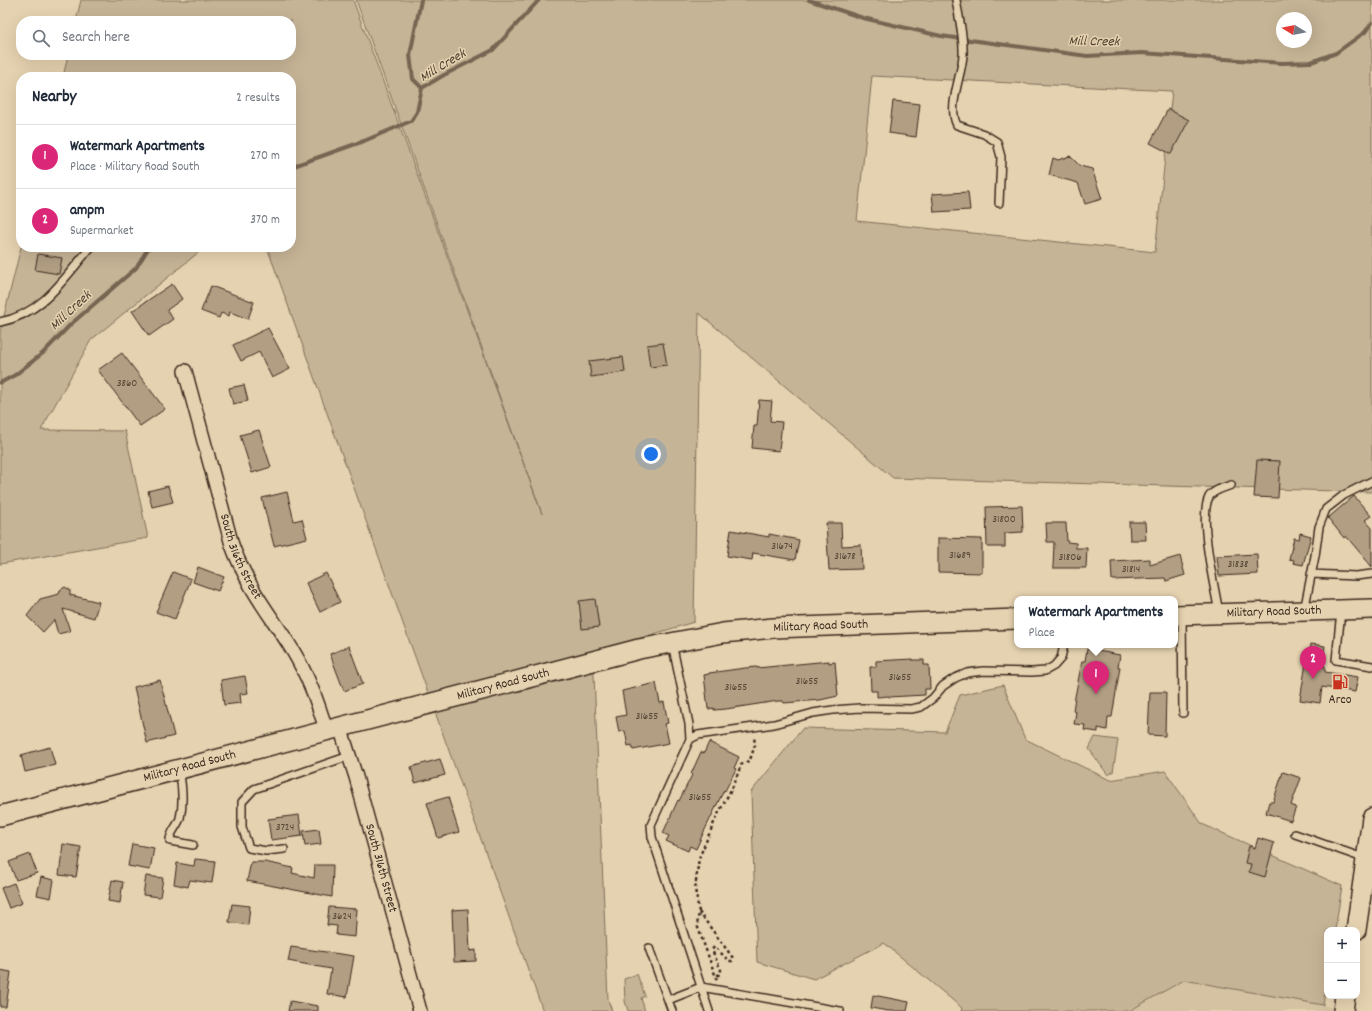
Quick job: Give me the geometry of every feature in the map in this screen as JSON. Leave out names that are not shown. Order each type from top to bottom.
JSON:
[{"type":"main road","name":"Military Road South","points":[[1179,615],[1372,609]]},
{"type":"main road","name":"Military Road South","points":[[0,816],[639,650],[723,633],[773,628],[1014,619]]},
{"type":"main road","points":[[1356,927],[1372,818]]},
{"type":"main road","points":[[1343,1011],[1345,999]]},
{"type":"street","name":"South 316th Street","points":[[184,371],[232,545],[238,560],[251,586],[293,650],[306,673],[318,703],[350,756],[420,1011]]},
{"type":"lane","points":[[956,0],[963,56],[957,84],[953,119],[957,125],[984,134],[997,142],[1001,157],[999,203]]},
{"type":"lane","points":[[0,322],[13,320],[46,300],[87,252]]},
{"type":"lane","points":[[1304,611],[1319,527],[1326,509],[1344,495],[1372,481]]},
{"type":"lane","points":[[1220,613],[1206,535],[1206,513],[1210,496],[1218,490],[1230,485]]},
{"type":"lane","points":[[1311,574],[1356,576],[1372,574]]},
{"type":"lane","points":[[1341,610],[1336,660],[1372,666]]},
{"type":"lane","points":[[1179,615],[1183,713]]},
{"type":"lane","points":[[672,643],[689,724],[690,739],[652,825],[652,837],[709,1011]]},
{"type":"lane","points":[[690,739],[698,735],[774,724],[813,713],[833,710],[860,708],[911,709],[921,707],[933,698],[943,686],[955,678],[967,673],[983,671],[1045,671],[1054,666],[1061,658],[1063,648]]},
{"type":"lane","points":[[284,849],[266,851],[249,848],[242,827],[242,802],[254,789],[350,756]]},
{"type":"lane","points":[[179,769],[182,785],[180,819],[170,838],[170,841],[193,845]]},
{"type":"lane","points":[[1295,834],[1366,859]]},
{"type":"lane","points":[[649,948],[672,1011]]},
{"type":"lane","points":[[668,1000],[701,987],[840,1011]]},
{"type":"path","points":[[720,990],[697,924],[699,912],[694,889],[699,858],[716,818],[734,784],[741,764],[750,760],[755,746],[754,727]]},
{"type":"path","points":[[699,912],[733,958],[732,961],[729,961],[717,949],[714,948],[712,950],[721,970],[720,974],[716,976]]},
{"type":"shaded area","points":[[81,0],[353,0],[542,514],[356,0],[1372,0],[1372,492],[893,478],[699,313],[694,622],[593,652],[608,1000],[612,1011],[543,1011],[269,252],[296,252],[296,72],[64,72],[67,60],[296,60],[296,16],[77,16]],"holes":[[[872,76],[1172,91],[1155,252],[857,221]]]},
{"type":"shaded area","points":[[20,252],[199,252],[91,340],[41,430],[125,431],[148,538],[0,564],[0,332]]},
{"type":"shaded area","points":[[1003,685],[1025,739],[1110,780],[1165,771],[1202,824],[1342,886],[1335,927],[1324,927],[1323,1005],[1184,980],[1129,1011],[961,1011],[962,1008],[884,943],[814,979],[757,962],[751,792],[803,728],[945,732],[960,695]]},
{"type":"shaded area","points":[[1095,737],[1118,740],[1113,772],[1108,775],[1089,749]]},
{"type":"shaded area","points":[[637,974],[645,996],[641,998],[645,1011],[628,1011],[625,1001],[624,979]]},
{"type":"shaded area","points":[[1184,980],[1323,1005],[1344,1011],[1129,1011]]},
{"type":"building","points":[[893,101],[920,104],[916,137],[889,133]]},
{"type":"building","points":[[1168,109],[1189,120],[1171,154],[1150,143]]},
{"type":"building","points":[[1070,156],[1080,166],[1092,169],[1102,199],[1085,204],[1078,183],[1049,175],[1053,158],[1058,160]]},
{"type":"building","points":[[968,192],[970,210],[934,212],[932,194]]},
{"type":"building","points":[[38,254],[62,258],[59,274],[35,270]]},
{"type":"building","points":[[172,284],[182,299],[167,310],[173,319],[149,336],[132,311]]},
{"type":"building","points":[[211,286],[254,302],[248,319],[230,312],[229,316],[221,313],[219,318],[201,311]]},
{"type":"building","points":[[268,328],[290,369],[272,378],[259,352],[241,361],[233,345]]},
{"type":"building","points":[[663,343],[667,365],[650,367],[647,345]]},
{"type":"building","points":[[122,353],[165,409],[140,426],[98,370]]},
{"type":"building","points":[[623,357],[625,372],[591,377],[589,361]]},
{"type":"building","points":[[244,385],[248,401],[233,404],[229,388]]},
{"type":"building","points":[[759,400],[772,401],[770,421],[782,422],[779,451],[752,448],[754,426],[757,426]]},
{"type":"building","points":[[259,430],[271,467],[252,473],[240,435]]},
{"type":"building","points":[[1257,460],[1280,461],[1278,498],[1254,497]]},
{"type":"building","points":[[168,486],[173,502],[152,507],[148,491]]},
{"type":"building","points":[[287,492],[294,521],[302,519],[307,538],[274,546],[262,498]]},
{"type":"building","points":[[1354,496],[1371,516],[1365,520],[1372,528],[1372,567],[1346,536],[1344,538],[1328,518]]},
{"type":"building","points":[[1022,506],[1023,532],[1005,533],[1005,547],[987,547],[986,507]]},
{"type":"building","points":[[1129,522],[1145,522],[1146,540],[1130,540]]},
{"type":"building","points":[[826,523],[841,523],[842,546],[861,545],[862,569],[829,570]]},
{"type":"building","points":[[1046,523],[1066,523],[1067,542],[1076,543],[1076,548],[1087,548],[1086,568],[1053,568],[1054,542],[1047,542]]},
{"type":"building","points":[[731,530],[769,537],[769,534],[799,540],[795,560],[753,553],[752,560],[727,556]]},
{"type":"building","points":[[1300,533],[1311,536],[1303,565],[1293,563],[1294,560],[1289,559],[1294,538],[1299,539]]},
{"type":"building","points":[[938,538],[982,539],[982,573],[938,572]]},
{"type":"building","points":[[1257,554],[1258,574],[1219,576],[1217,556]]},
{"type":"building","points":[[1180,556],[1185,575],[1166,581],[1165,578],[1112,580],[1111,561],[1150,559],[1150,565]]},
{"type":"building","points":[[198,567],[224,577],[218,591],[193,582]]},
{"type":"building","points":[[173,572],[191,579],[175,619],[156,612]]},
{"type":"building","points":[[326,573],[340,602],[320,612],[306,583]]},
{"type":"building","points":[[65,587],[70,590],[70,595],[99,602],[94,618],[63,609],[70,631],[58,634],[54,620],[43,632],[27,616],[40,599],[59,594],[60,590]]},
{"type":"building","points":[[595,599],[599,627],[582,629],[579,601]]},
{"type":"building","points":[[1311,644],[1325,646],[1322,666],[1325,666],[1325,672],[1358,677],[1355,692],[1322,687],[1320,703],[1300,700],[1306,663],[1308,664]]},
{"type":"building","points":[[349,646],[363,684],[344,691],[330,654]]},
{"type":"building","points":[[1087,649],[1120,655],[1118,667],[1120,667],[1112,717],[1108,717],[1107,730],[1098,728],[1098,732],[1084,730],[1085,725],[1074,724],[1076,712],[1073,711],[1075,697],[1082,661],[1085,661]]},
{"type":"building","points":[[912,659],[924,660],[924,665],[929,665],[930,689],[925,689],[925,695],[877,697],[877,691],[871,691],[870,667],[876,667],[876,661]]},
{"type":"building","points":[[829,661],[829,663],[835,662],[838,696],[820,700],[784,703],[783,701],[778,701],[726,709],[708,709],[704,675],[709,673],[745,668]]},
{"type":"building","points":[[245,676],[248,693],[240,694],[241,703],[224,705],[221,680]]},
{"type":"building","points":[[160,680],[174,736],[147,743],[134,687]]},
{"type":"building","points":[[656,683],[660,703],[664,702],[668,723],[665,724],[669,743],[633,750],[632,745],[628,746],[625,731],[619,732],[616,717],[626,715],[622,691]]},
{"type":"building","points":[[1150,692],[1166,692],[1165,736],[1148,735]]},
{"type":"building","points":[[709,742],[739,757],[734,768],[736,769],[725,791],[724,790],[696,849],[690,846],[688,851],[666,841],[669,836],[663,833],[678,800],[679,801],[692,775],[691,774],[701,752],[704,753]]},
{"type":"building","points":[[50,747],[55,765],[25,772],[21,755]]},
{"type":"building","points":[[440,759],[445,775],[415,783],[411,767]]},
{"type":"building","points":[[1283,772],[1301,778],[1291,805],[1296,807],[1291,821],[1266,813],[1269,802],[1273,802]]},
{"type":"building","points":[[448,797],[459,832],[438,838],[427,803]]},
{"type":"building","points":[[299,815],[302,836],[271,840],[268,819]]},
{"type":"building","points":[[319,829],[321,844],[305,846],[303,831]]},
{"type":"building","points":[[1258,838],[1274,843],[1265,877],[1249,872],[1251,864],[1245,863],[1249,846],[1255,848]]},
{"type":"building","points":[[63,844],[81,847],[76,877],[59,875]]},
{"type":"building","points":[[132,844],[154,848],[150,870],[128,866]]},
{"type":"building","points":[[30,854],[37,873],[16,880],[9,862]]},
{"type":"building","points":[[195,859],[215,861],[212,883],[190,880],[188,887],[174,884],[177,863],[194,866]]},
{"type":"building","points":[[251,862],[265,862],[293,868],[292,873],[314,878],[315,865],[333,865],[332,897],[247,881]]},
{"type":"building","points":[[146,876],[163,878],[160,897],[143,895]]},
{"type":"building","points":[[41,877],[54,880],[51,898],[37,895]]},
{"type":"building","points":[[112,880],[123,882],[120,903],[108,901]]},
{"type":"building","points":[[14,883],[22,903],[9,908],[1,888]]},
{"type":"building","points":[[232,904],[250,906],[248,925],[229,922]]},
{"type":"building","points":[[329,907],[357,909],[355,937],[336,935],[337,926],[327,925]]},
{"type":"building","points":[[468,909],[470,951],[476,950],[476,961],[454,962],[452,910]]},
{"type":"building","points":[[291,947],[354,956],[347,997],[327,994],[331,969],[288,961]]},
{"type":"building","points":[[0,970],[11,972],[6,1007],[0,1007]]},
{"type":"building","points":[[873,995],[909,1002],[907,1011],[888,1011],[871,1008]]},
{"type":"building","points":[[290,1001],[318,1006],[318,1011],[288,1011]]},
{"type":"waterway","points":[[421,0],[410,55],[413,79],[422,88]]},
{"type":"waterway","name":"Mill Creek","points":[[296,165],[364,141],[411,121],[417,112],[422,88],[493,50],[539,0]]},
{"type":"waterway","name":"Mill Creek","points":[[809,0],[863,18],[941,36],[1087,56],[1142,53],[1282,63],[1311,62],[1336,53],[1365,32],[1372,23]]},
{"type":"waterway","name":"Mill Creek","points":[[0,383],[15,375],[43,353],[71,324],[136,268],[146,252]]},
{"type":"place","name":"ampm","points":[[1313,679]]},
{"type":"place","name":"Arco","points":[[1340,682]]},
{"type":"place","name":"Watermark Apartments","points":[[1096,694]]}]
